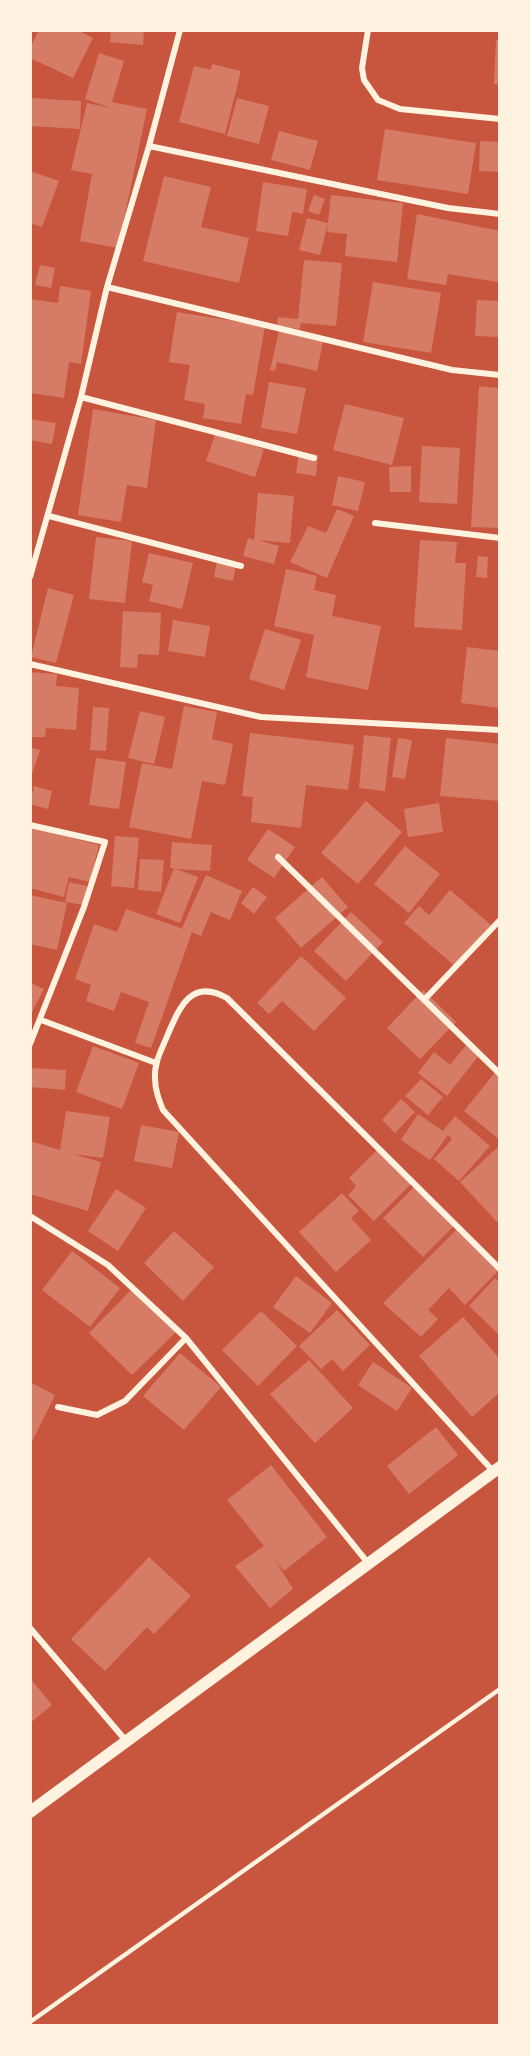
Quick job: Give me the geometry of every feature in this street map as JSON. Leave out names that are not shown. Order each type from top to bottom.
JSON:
[{"type":"main road","points":[[30,1812],[497,1469]]},
{"type":"street","points":[[30,577],[81,397],[107,287],[149,146],[180,30]]},
{"type":"street","points":[[368,30],[362,68],[364,80],[378,99],[400,109],[500,119]]},
{"type":"street","points":[[149,146],[448,208],[500,214]]},
{"type":"street","points":[[107,287],[452,370],[500,375]]},
{"type":"street","points":[[81,397],[314,458]]},
{"type":"street","points":[[49,516],[241,566]]},
{"type":"street","points":[[375,523],[500,538]]},
{"type":"street","points":[[30,664],[261,717],[500,730]]},
{"type":"street","points":[[30,825],[105,842],[84,907],[30,1044]]},
{"type":"street","points":[[278,857],[500,1074]]},
{"type":"street","points":[[424,1000],[500,920]]},
{"type":"street","points":[[497,1469],[170,1119],[157,1096],[156,1063],[181,1005],[194,994],[211,992],[227,998],[500,1269]]},
{"type":"street","points":[[41,1020],[156,1063]]},
{"type":"street","points":[[30,1216],[108,1265],[186,1338],[368,1563]]},
{"type":"street","points":[[58,1407],[97,1416],[125,1401],[186,1338]]},
{"type":"street","points":[[30,1628],[128,1742]]},
{"type":"lane","points":[[30,2022],[500,1689]]},
{"type":"building","points":[[39,30],[77,30],[93,38],[73,78],[30,58],[30,48]]},
{"type":"building","points":[[111,30],[144,30],[143,45],[110,42]]},
{"type":"building","points":[[496,40],[500,40],[500,85],[494,84]]},
{"type":"building","points":[[99,53],[124,61],[112,102],[147,109],[118,248],[80,241],[92,174],[71,170],[87,103],[111,108],[85,99]]},
{"type":"building","points":[[212,64],[241,71],[225,134],[179,122],[194,66],[211,70]]},
{"type":"building","points":[[30,98],[81,101],[80,129],[30,126]]},
{"type":"building","points":[[237,98],[269,106],[259,144],[227,136]]},
{"type":"building","points":[[385,129],[476,143],[468,194],[377,180]]},
{"type":"building","points":[[279,131],[318,141],[310,170],[271,160]]},
{"type":"building","points":[[480,141],[500,142],[500,172],[479,171]]},
{"type":"building","points":[[30,171],[59,181],[42,227],[30,223]]},
{"type":"building","points":[[164,176],[211,187],[201,227],[249,238],[239,283],[143,261]]},
{"type":"building","points":[[263,182],[307,189],[303,214],[292,212],[288,236],[256,231]]},
{"type":"building","points":[[314,195],[325,199],[319,215],[308,211]]},
{"type":"building","points":[[331,195],[403,203],[397,262],[345,256],[347,234],[327,232]]},
{"type":"building","points":[[417,214],[500,231],[498,282],[448,274],[446,285],[407,279]]},
{"type":"building","points":[[307,218],[328,223],[320,255],[299,250]]},
{"type":"building","points":[[304,260],[342,263],[336,326],[301,323],[300,329],[277,327],[278,317],[298,319]]},
{"type":"building","points":[[40,265],[55,268],[51,288],[35,285]]},
{"type":"building","points":[[373,282],[441,293],[431,353],[363,342]]},
{"type":"building","points":[[60,286],[91,291],[81,364],[69,362],[64,398],[30,393],[30,299],[58,303]]},
{"type":"building","points":[[477,300],[500,301],[500,337],[475,336]]},
{"type":"building","points":[[177,312],[265,326],[253,395],[246,394],[241,424],[203,418],[205,404],[184,400],[190,365],[169,362]]},
{"type":"building","points":[[279,331],[323,342],[317,371],[277,362],[275,371],[270,370]]},
{"type":"building","points":[[269,382],[306,388],[297,434],[261,428]]},
{"type":"building","points":[[479,386],[500,388],[500,528],[471,527]]},
{"type":"building","points":[[345,404],[404,418],[392,465],[333,450]]},
{"type":"building","points":[[93,409],[156,420],[147,488],[127,485],[121,522],[78,515]]},
{"type":"building","points":[[30,419],[56,423],[52,444],[30,440]]},
{"type":"building","points":[[215,434],[264,449],[255,477],[206,461]]},
{"type":"building","points":[[422,446],[460,448],[457,504],[419,502]]},
{"type":"building","points":[[299,453],[318,455],[316,476],[296,473]]},
{"type":"building","points":[[411,466],[411,492],[390,492],[389,467]]},
{"type":"building","points":[[338,476],[365,482],[358,511],[332,505]]},
{"type":"building","points":[[258,493],[294,496],[290,543],[258,540],[279,546],[274,564],[243,556],[248,538],[254,540]]},
{"type":"building","points":[[337,509],[354,516],[327,578],[290,562],[308,526],[326,533]]},
{"type":"building","points":[[96,537],[132,541],[125,603],[89,599]]},
{"type":"building","points":[[420,540],[457,542],[455,563],[466,563],[462,630],[414,627]]},
{"type":"building","points":[[149,553],[193,563],[182,609],[149,601],[153,585],[142,582]]},
{"type":"building","points":[[478,556],[488,557],[487,578],[476,577]]},
{"type":"building","points":[[217,561],[236,565],[233,581],[214,577]]},
{"type":"building","points":[[286,569],[317,576],[314,590],[336,595],[332,616],[381,626],[368,690],[306,677],[314,635],[274,626]]},
{"type":"building","points":[[48,588],[74,595],[56,663],[31,657]]},
{"type":"building","points":[[123,611],[161,613],[159,655],[138,654],[137,668],[120,667]]},
{"type":"building","points":[[173,620],[210,626],[205,657],[168,651]]},
{"type":"building","points":[[265,629],[301,640],[284,690],[249,679]]},
{"type":"building","points":[[467,647],[500,651],[500,708],[461,703]]},
{"type":"building","points":[[30,672],[57,674],[56,686],[79,688],[76,730],[46,728],[45,737],[30,737]]},
{"type":"building","points":[[184,706],[217,712],[212,739],[233,744],[225,785],[202,781],[191,839],[129,827],[142,763],[172,769]]},
{"type":"building","points":[[93,707],[109,708],[106,751],[90,750]]},
{"type":"building","points":[[140,711],[165,717],[154,764],[128,758]]},
{"type":"building","points":[[250,733],[354,745],[348,790],[306,785],[301,828],[251,822],[253,797],[242,796]]},
{"type":"building","points":[[364,735],[391,738],[385,791],[359,788]]},
{"type":"building","points":[[398,738],[412,740],[405,779],[392,777]]},
{"type":"building","points":[[446,738],[500,744],[500,801],[440,796]]},
{"type":"building","points":[[30,747],[40,750],[30,780]]},
{"type":"building","points":[[96,758],[126,762],[119,809],[89,805]]},
{"type":"building","points":[[34,786],[52,791],[48,809],[30,804]]},
{"type":"building","points":[[366,801],[402,832],[358,884],[321,853]]},
{"type":"building","points":[[439,803],[443,832],[408,837],[404,809]]},
{"type":"building","points":[[30,827],[99,845],[90,882],[69,877],[64,897],[30,888]]},
{"type":"building","points":[[268,829],[295,847],[274,878],[247,860]]},
{"type":"building","points":[[115,836],[139,838],[134,888],[111,886]]},
{"type":"building","points":[[172,842],[212,845],[210,871],[176,869],[198,877],[180,923],[156,914],[174,868],[170,868]]},
{"type":"building","points":[[405,846],[440,874],[409,913],[374,884]]},
{"type":"building","points":[[140,859],[164,860],[161,892],[138,890]]},
{"type":"building","points":[[206,875],[242,891],[230,920],[211,912],[201,936],[182,928]]},
{"type":"building","points":[[322,877],[348,907],[301,948],[275,918]]},
{"type":"building","points":[[69,882],[87,886],[84,905],[65,902]]},
{"type":"building","points":[[253,887],[267,897],[254,914],[241,903]]},
{"type":"building","points":[[450,890],[491,925],[455,966],[404,923],[419,906],[429,915]]},
{"type":"building","points":[[30,895],[67,903],[57,950],[30,944]]},
{"type":"building","points":[[126,909],[192,932],[151,1048],[135,1043],[149,1002],[121,992],[114,1011],[86,1001],[91,985],[75,979],[94,924],[117,932]]},
{"type":"building","points":[[351,912],[383,942],[346,981],[314,951]]},
{"type":"building","points":[[301,956],[346,998],[314,1031],[282,1001],[269,1014],[257,1003]]},
{"type":"building","points":[[30,983],[44,989],[30,1016]]},
{"type":"building","points":[[423,990],[456,1022],[420,1059],[387,1028]]},
{"type":"building","points":[[467,1044],[480,1054],[447,1096],[418,1073],[434,1052],[450,1065]]},
{"type":"building","points":[[93,1046],[139,1063],[122,1109],[76,1092]]},
{"type":"building","points":[[500,1066],[500,1140],[464,1111]]},
{"type":"building","points":[[30,1068],[66,1070],[65,1090],[30,1087]]},
{"type":"building","points":[[421,1079],[443,1097],[428,1115],[405,1096]]},
{"type":"building","points":[[401,1099],[415,1112],[395,1133],[382,1120]]},
{"type":"building","points":[[66,1111],[110,1117],[103,1158],[73,1154],[101,1162],[88,1211],[30,1194],[30,1141],[60,1150]]},
{"type":"building","points":[[418,1114],[443,1131],[455,1116],[490,1146],[459,1181],[434,1159],[452,1139],[448,1135],[430,1160],[401,1140]]},
{"type":"building","points":[[141,1125],[179,1132],[172,1168],[134,1161]]},
{"type":"building","points":[[500,1145],[500,1219],[497,1222],[460,1182]]},
{"type":"building","points":[[377,1150],[411,1184],[374,1221],[348,1195],[356,1186],[349,1178]]},
{"type":"building","points":[[415,1186],[455,1225],[423,1257],[383,1218]]},
{"type":"building","points":[[116,1189],[146,1208],[118,1251],[88,1231]]},
{"type":"building","points":[[342,1193],[359,1211],[351,1218],[371,1240],[336,1272],[299,1232]]},
{"type":"building","points":[[456,1230],[498,1271],[465,1305],[449,1288],[428,1310],[438,1319],[421,1337],[383,1303]]},
{"type":"building","points":[[174,1231],[214,1267],[183,1301],[144,1263]]},
{"type":"building","points":[[72,1251],[120,1288],[90,1327],[42,1290]]},
{"type":"building","points":[[296,1276],[332,1303],[310,1333],[273,1307]]},
{"type":"building","points":[[495,1278],[500,1283],[499,1335],[469,1306]]},
{"type":"building","points":[[132,1289],[176,1332],[132,1375],[89,1333]]},
{"type":"building","points":[[337,1310],[370,1345],[343,1371],[332,1359],[321,1369],[299,1346]]},
{"type":"building","points":[[261,1311],[297,1346],[258,1386],[222,1350]]},
{"type":"building","points":[[463,1317],[500,1359],[500,1392],[472,1417],[419,1356]]},
{"type":"building","points":[[180,1353],[221,1387],[184,1430],[143,1396]]},
{"type":"building","points":[[309,1360],[353,1408],[315,1443],[270,1394]]},
{"type":"building","points":[[373,1362],[412,1388],[397,1411],[358,1385]]},
{"type":"building","points":[[30,1382],[55,1395],[30,1446]]},
{"type":"building","points":[[436,1427],[458,1455],[409,1494],[387,1466]]},
{"type":"building","points":[[271,1465],[327,1537],[284,1571],[275,1560],[293,1589],[270,1608],[235,1566],[264,1546],[227,1500]]},
{"type":"building","points":[[149,1557],[191,1596],[154,1634],[147,1627],[105,1671],[71,1639]]},
{"type":"building","points":[[30,1678],[52,1705],[30,1723]]}]
